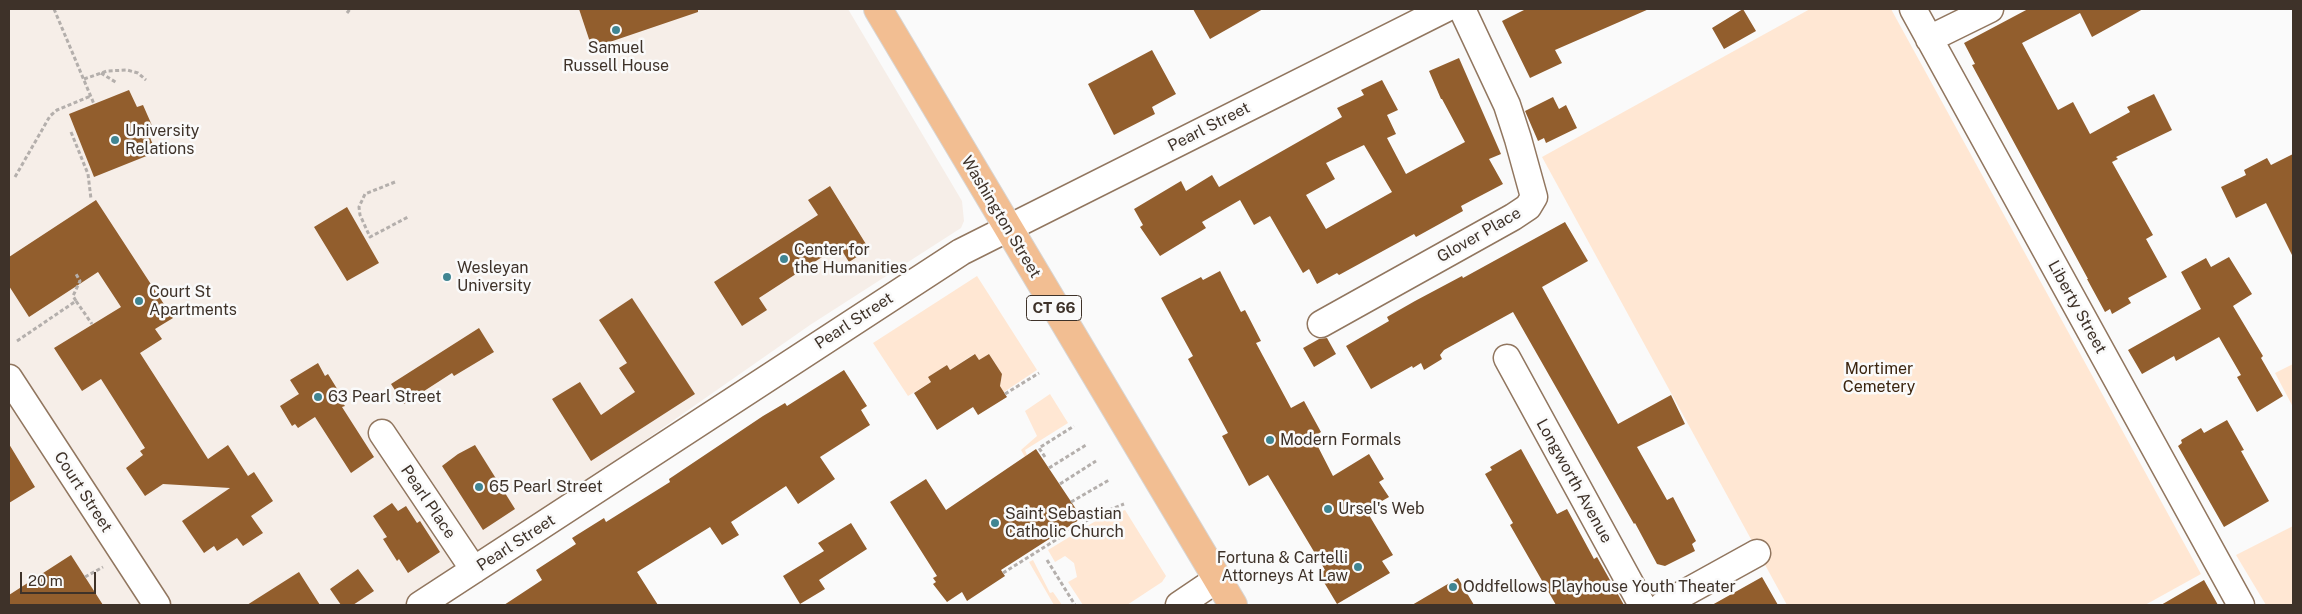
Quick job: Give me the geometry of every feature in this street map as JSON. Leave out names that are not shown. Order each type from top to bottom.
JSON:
[{"type":"highway","name":"Washington Street","points":[[878,9],[1006,228],[1216,580],[1233,605]]},
{"type":"street","name":"Pearl Street","points":[[420,605],[961,252],[1445,9]]},
{"type":"street","name":"Glover Place","points":[[1321,324],[1513,217],[1528,207],[1534,197],[1507,105],[1462,9]]},
{"type":"street","name":"Liberty Street","points":[[1912,9],[2242,605]]},
{"type":"street","points":[[1929,39],[1990,9]]},
{"type":"street","name":"Longworth Avenue","points":[[1507,358],[1642,605]]},
{"type":"street","name":"Court Street","points":[[9,378],[158,605]]},
{"type":"street","name":"Pearl Place","points":[[382,433],[474,570]]},
{"type":"street","points":[[1663,605],[1757,553]]},
{"type":"street","points":[[1179,605],[1216,580]]},
{"type":"path","points":[[54,9],[94,104]]},
{"type":"path","points":[[347,14],[350,9]]},
{"type":"path","points":[[84,79],[100,73],[127,70],[138,73],[146,80]]},
{"type":"path","points":[[100,73],[117,83]]},
{"type":"path","points":[[15,177],[50,116],[57,110],[91,96]]},
{"type":"path","points":[[71,132],[88,174],[91,199]]},
{"type":"path","points":[[394,182],[371,190],[362,199],[360,215],[368,239],[408,216]]},
{"type":"path","points":[[74,272],[80,281],[73,296],[92,324]]},
{"type":"path","points":[[17,341],[76,301]]},
{"type":"path","points":[[1005,394],[1039,372]]},
{"type":"path","points":[[1045,457],[1039,448],[1074,426]]},
{"type":"path","points":[[1049,468],[1086,444]]},
{"type":"path","points":[[1060,484],[1096,461]]},
{"type":"path","points":[[1072,502],[1109,480]]},
{"type":"path","points":[[1003,573],[1094,516],[1124,504]]},
{"type":"path","points":[[1047,560],[1075,605]]},
{"type":"path","points":[[85,577],[98,570]]},
{"type":"shaded area","name":"Wesleyan University","points":[[9,9],[848,9],[962,201],[964,221],[961,228],[810,325],[409,605],[9,605]]},
{"type":"green space","name":"Mortimer Cemetery","points":[[1810,9],[1891,9],[2201,574],[2145,605],[1787,605],[1542,157]]},
{"type":"green space","points":[[977,276],[1037,370],[1004,392],[1000,386],[1002,374],[989,354],[979,360],[974,354],[950,370],[947,365],[928,377],[931,382],[908,396],[873,343]]},
{"type":"green space","points":[[2293,364],[2293,407],[2275,373]]},
{"type":"green space","points":[[1050,394],[1068,423],[1025,450],[1027,455],[1025,457],[1021,450],[1037,436],[1025,411]]},
{"type":"green space","points":[[1125,510],[1166,576],[1162,582],[1127,605],[1083,605],[1068,582],[1077,577],[1074,563],[1065,556],[1055,562],[1048,550],[1094,522]]},
{"type":"green space","points":[[2293,526],[2293,605],[2266,605],[2236,555]]},
{"type":"green space","points":[[1033,560],[1050,593],[1053,592],[1062,605],[1054,605],[1029,562]]},
{"type":"building","name":"Samuel Russell House","points":[[579,9],[698,9],[698,12],[592,48]]},
{"type":"building","points":[[1193,9],[1263,9],[1210,39]]},
{"type":"building","points":[[1526,9],[1649,9],[1555,50],[1562,63],[1530,78],[1502,21]]},
{"type":"building","points":[[1743,9],[1756,31],[1724,49],[1712,28]]},
{"type":"building","points":[[2028,9],[2143,9],[2092,37],[2080,13],[2022,43],[2058,110],[2073,102],[2090,134],[2130,112],[2127,107],[2154,94],[2172,130],[2116,157],[2118,159],[2112,162],[2153,235],[2146,239],[2167,277],[2128,298],[2131,303],[2112,314],[2110,309],[2105,312],[1972,65],[1975,64],[1964,43]]},
{"type":"building","points":[[1152,50],[1176,94],[1152,107],[1155,114],[1114,135],[1088,84]]},
{"type":"building","points":[[1459,58],[1501,154],[1489,159],[1503,184],[1461,206],[1463,211],[1416,237],[1414,234],[1339,275],[1337,273],[1317,284],[1309,269],[1303,273],[1270,216],[1254,225],[1240,200],[1202,222],[1206,228],[1160,256],[1140,227],[1143,225],[1134,209],[1181,181],[1186,191],[1212,175],[1219,187],[1342,117],[1337,108],[1364,95],[1361,90],[1382,80],[1398,110],[1387,115],[1396,134],[1387,138],[1406,174],[1465,142],[1441,99],[1429,71]],"holes":[[[1364,145],[1392,192],[1326,229],[1306,195],[1335,179],[1326,163]]]},
{"type":"building","name":"University Relations","points":[[129,90],[137,107],[143,105],[154,130],[148,133],[154,147],[147,149],[149,155],[94,177],[69,114]]},
{"type":"building","points":[[1553,97],[1559,109],[1566,105],[1577,128],[1546,143],[1544,138],[1538,141],[1525,111]]},
{"type":"building","points":[[2293,154],[2293,257],[2266,203],[2236,218],[2221,187],[2246,175],[2244,170],[2267,158],[2271,165]]},
{"type":"building","name":"Center for the Humanities","points":[[830,186],[869,249],[849,262],[839,246],[759,298],[767,310],[742,326],[714,282],[818,215],[808,200]]},
{"type":"building","points":[[96,200],[173,318],[155,329],[162,339],[140,353],[208,459],[228,445],[248,476],[254,472],[273,501],[251,516],[263,533],[243,546],[237,538],[217,551],[214,546],[204,553],[182,521],[230,488],[163,484],[145,496],[126,468],[143,455],[140,451],[145,448],[101,379],[82,391],[54,348],[121,307],[98,272],[29,317],[9,286],[9,257]]},
{"type":"building","points":[[347,207],[379,263],[347,281],[314,227]]},
{"type":"building","points":[[1565,222],[1588,261],[1542,287],[1618,424],[1671,395],[1685,424],[1637,447],[1667,500],[1673,497],[1696,541],[1692,544],[1695,551],[1665,566],[1657,564],[1513,312],[1444,350],[1440,355],[1442,359],[1424,370],[1421,363],[1413,368],[1412,366],[1371,389],[1346,346],[1389,321],[1387,317],[1415,301],[1462,276],[1463,278]]},
{"type":"building","points":[[2229,257],[2252,294],[2233,306],[2263,356],[2261,358],[2283,396],[2257,412],[2237,377],[2241,375],[2219,337],[2176,361],[2174,356],[2142,374],[2128,350],[2201,309],[2181,272],[2206,258],[2211,267]]},
{"type":"building","points":[[1220,271],[1241,312],[1245,310],[1261,341],[1256,343],[1291,408],[1304,401],[1321,432],[1313,437],[1333,476],[1369,454],[1384,479],[1379,482],[1389,497],[1366,510],[1393,555],[1382,561],[1390,573],[1337,604],[1319,574],[1325,570],[1268,475],[1249,486],[1222,436],[1228,433],[1188,359],[1193,356],[1161,298],[1201,277],[1203,280]]},
{"type":"building","points":[[632,298],[695,394],[591,461],[552,399],[580,382],[601,415],[635,392],[619,368],[627,363],[599,320]]},
{"type":"building","points":[[479,328],[494,352],[454,376],[452,373],[404,404],[391,384]]},
{"type":"building","points":[[1327,338],[1336,354],[1314,367],[1303,348],[1319,339]]},
{"type":"building","points":[[975,354],[979,360],[989,354],[1002,374],[1000,386],[1007,397],[978,415],[973,407],[937,430],[914,393],[931,382],[928,377],[947,365],[950,370]]},
{"type":"building","points":[[318,363],[325,376],[328,374],[344,400],[342,402],[345,406],[342,407],[374,457],[351,473],[315,417],[298,428],[295,424],[292,426],[280,406],[299,394],[290,380]]},
{"type":"building","points":[[844,370],[867,406],[861,410],[870,425],[820,457],[835,479],[798,504],[786,486],[731,522],[739,535],[722,545],[710,527],[637,572],[658,605],[504,605],[542,580],[536,570],[576,544],[572,538],[604,518],[606,522],[670,482],[669,479],[763,416],[785,403],[787,406]]},
{"type":"building","points":[[2227,420],[2244,450],[2241,451],[2269,501],[2224,527],[2178,446],[2182,443],[2181,440],[2201,428],[2204,433]]},
{"type":"building","points":[[9,444],[35,487],[9,503]]},
{"type":"building","name":"65 Pearl Street","points":[[475,445],[515,509],[483,530],[442,466],[458,454]]},
{"type":"building","name":"Saint Sebastian Catholic Church","points":[[1036,449],[1082,518],[1001,570],[1005,576],[967,601],[962,592],[947,602],[933,584],[936,582],[933,578],[937,576],[890,502],[926,479],[946,510]]},
{"type":"building","points":[[1521,449],[1557,514],[1567,509],[1594,559],[1597,557],[1624,605],[1556,605],[1510,525],[1513,523],[1485,474],[1492,470],[1490,467]]},
{"type":"building","points":[[392,503],[398,511],[406,506],[417,523],[420,521],[440,552],[408,573],[399,559],[397,561],[383,539],[387,537],[373,516]]},
{"type":"building","points":[[851,523],[867,549],[819,580],[825,589],[800,604],[783,576],[824,551],[818,543]]},
{"type":"building","points":[[71,555],[103,605],[9,605],[9,595]]},
{"type":"building","points":[[358,569],[374,591],[353,605],[341,605],[330,589]]},
{"type":"building","points":[[299,572],[320,605],[247,605]]},
{"type":"building","points":[[1762,577],[1778,605],[1712,605]]},
{"type":"building","name":"Oddfellows Playhouse Youth Theater","points":[[1458,578],[1474,605],[1412,605]]},
{"type":"building","points":[[2204,580],[2218,605],[2161,605]]},
{"type":"place","name":"Samuel Russell House","points":[[616,30]]},
{"type":"place","name":"University Relations","points":[[115,140]]},
{"type":"place","name":"Center for the Humanities","points":[[784,259]]},
{"type":"place","name":"Wesleyan University","points":[[447,277]]},
{"type":"place","name":"Court St Apartments","points":[[139,301]]},
{"type":"place","name":"63 Pearl Street","points":[[318,397]]},
{"type":"place","name":"Modern Formals","points":[[1270,440]]},
{"type":"place","name":"65 Pearl Street","points":[[479,487]]},
{"type":"place","name":"Ursel's Web","points":[[1328,509]]},
{"type":"place","name":"Saint Sebastian Catholic Church","points":[[995,523]]},
{"type":"place","name":"Fortuna & Cartelli Attorneys At Law","points":[[1358,567]]},
{"type":"place","name":"Oddfellows Playhouse Youth Theater","points":[[1453,587]]}]
